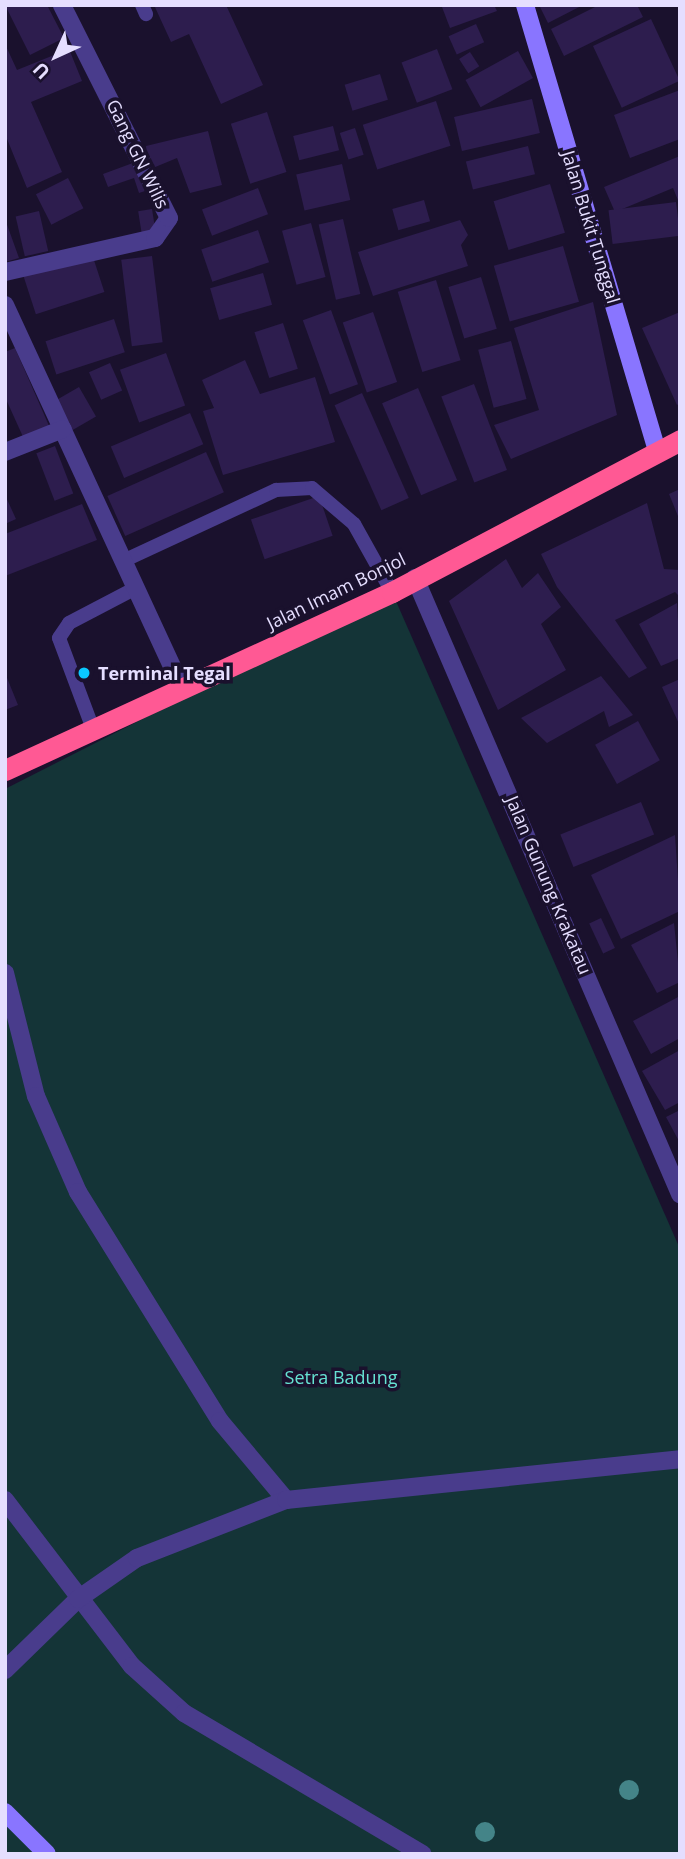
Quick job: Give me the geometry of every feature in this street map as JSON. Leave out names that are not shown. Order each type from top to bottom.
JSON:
[{"type":"highway","name":"Jalan Imam Bonjol","points":[[5,770],[392,592],[680,440]]},
{"type":"street","name":"Gang GN Wilis","points":[[5,272],[155,238],[169,218],[62,5]]},
{"type":"street","name":"Jalan Bukit Tunggal","points":[[524,5],[657,450]]},
{"type":"street","points":[[5,305],[182,688]]},
{"type":"street","points":[[5,452],[63,429]]},
{"type":"street","name":"Jalan Gunung Krakatau","points":[[415,578],[680,1194]]},
{"type":"street","points":[[5,973],[36,1096],[78,1192],[220,1421],[286,1500]]},
{"type":"street","points":[[5,1670],[78,1600],[137,1558],[286,1500],[680,1459]]},
{"type":"street","points":[[5,1500],[78,1600],[132,1666],[184,1713],[422,1854]]},
{"type":"street","points":[[5,1812],[47,1854]]},
{"type":"lane","points":[[123,561],[276,490],[312,488],[354,524],[392,592]]},
{"type":"lane","points":[[93,729],[59,638],[69,622],[136,588]]},
{"type":"green space","name":"Setra Badung","points":[[392,592],[680,1249],[680,1854],[5,1854],[5,789]]},
{"type":"building","points":[[5,5],[47,5],[64,38],[30,55]]},
{"type":"building","points":[[154,5],[226,5],[263,85],[221,104],[189,34],[171,42]]},
{"type":"building","points":[[494,5],[497,11],[450,28],[442,7]]},
{"type":"building","points":[[539,5],[583,5],[548,23]]},
{"type":"building","points":[[599,5],[637,5],[643,17],[564,56],[551,29]]},
{"type":"building","points":[[651,19],[680,81],[622,108],[593,46]]},
{"type":"building","points":[[476,24],[484,42],[457,54],[449,36]]},
{"type":"building","points":[[5,44],[17,70],[69,49],[82,81],[31,102],[62,172],[27,188],[5,134]]},
{"type":"building","points":[[437,49],[452,89],[417,103],[402,63]]},
{"type":"building","points":[[518,51],[533,78],[481,107],[466,80]]},
{"type":"building","points":[[470,52],[479,66],[468,73],[459,59]]},
{"type":"building","points":[[380,74],[388,100],[353,111],[345,85]]},
{"type":"building","points":[[680,90],[680,139],[630,158],[614,115]]},
{"type":"building","points":[[532,99],[540,133],[462,151],[454,117]]},
{"type":"building","points":[[436,101],[451,146],[377,169],[363,125]]},
{"type":"building","points":[[267,112],[286,172],[250,184],[231,124]]},
{"type":"building","points":[[333,126],[339,150],[299,160],[293,136]]},
{"type":"building","points":[[355,128],[364,155],[348,160],[340,133]]},
{"type":"building","points":[[208,131],[222,185],[190,193],[177,158],[148,170],[146,146]]},
{"type":"building","points":[[528,146],[535,174],[473,190],[466,161]]},
{"type":"building","points":[[680,156],[680,205],[673,188],[615,212],[604,187]]},
{"type":"building","points":[[141,160],[151,189],[139,193],[134,178],[108,187],[103,174]]},
{"type":"building","points":[[342,164],[350,200],[305,211],[296,175]]},
{"type":"building","points":[[68,178],[83,208],[51,225],[36,194]]},
{"type":"building","points":[[550,184],[565,233],[508,250],[494,201]]},
{"type":"building","points":[[258,188],[268,214],[212,236],[202,210]]},
{"type":"building","points":[[424,200],[430,221],[398,230],[392,209]]},
{"type":"building","points":[[676,202],[680,236],[613,244],[609,210]]},
{"type":"building","points":[[152,209],[156,233],[142,235],[138,211]]},
{"type":"building","points":[[39,211],[48,251],[25,256],[16,216]]},
{"type":"building","points":[[5,219],[19,258],[5,262]]},
{"type":"building","points":[[343,219],[360,294],[336,300],[319,225]]},
{"type":"building","points":[[460,220],[468,235],[461,245],[468,266],[373,296],[358,252]]},
{"type":"building","points":[[311,223],[325,277],[297,285],[282,231]]},
{"type":"building","points":[[258,230],[269,262],[212,282],[201,250]]},
{"type":"building","points":[[563,246],[579,302],[510,322],[494,266]]},
{"type":"building","points":[[92,254],[104,292],[36,314],[24,276]]},
{"type":"building","points":[[152,256],[163,342],[132,346],[121,260]]},
{"type":"building","points":[[263,273],[272,305],[219,320],[210,288]]},
{"type":"building","points":[[481,277],[497,329],[464,339],[448,287]]},
{"type":"building","points":[[436,280],[461,360],[422,372],[398,292]]},
{"type":"building","points":[[593,302],[617,415],[511,459],[494,425],[539,410],[514,328]]},
{"type":"building","points":[[331,310],[358,384],[330,394],[303,320]]},
{"type":"building","points":[[373,312],[397,382],[367,392],[343,322]]},
{"type":"building","points":[[680,312],[680,403],[677,405],[642,328]]},
{"type":"building","points":[[114,319],[125,352],[56,375],[46,341]]},
{"type":"building","points":[[283,323],[298,369],[269,378],[254,332]]},
{"type":"building","points":[[511,341],[527,399],[494,408],[478,350]]},
{"type":"building","points":[[15,348],[50,428],[24,439],[5,397],[5,352]]},
{"type":"building","points":[[166,353],[185,406],[139,422],[120,370]]},
{"type":"building","points":[[245,360],[260,394],[315,377],[335,442],[223,475],[203,411],[214,408],[202,380]]},
{"type":"building","points":[[110,363],[122,390],[101,400],[89,372]]},
{"type":"building","points":[[474,384],[507,470],[474,482],[441,397]]},
{"type":"building","points":[[79,387],[96,416],[72,430],[55,401]]},
{"type":"building","points":[[418,388],[457,480],[421,495],[382,403]]},
{"type":"building","points":[[362,393],[409,498],[381,510],[335,405]]},
{"type":"building","points":[[190,413],[203,444],[124,478],[111,447]]},
{"type":"building","points":[[55,446],[73,494],[55,501],[36,453]]},
{"type":"building","points":[[206,452],[224,492],[125,536],[107,496]]},
{"type":"building","points":[[680,489],[680,521],[669,494]]},
{"type":"building","points":[[5,495],[16,519],[5,524]]},
{"type":"building","points":[[319,496],[333,536],[265,559],[251,519]]},
{"type":"building","points":[[647,503],[664,569],[680,570],[680,597],[675,592],[615,620],[647,668],[629,678],[557,587],[541,554]]},
{"type":"building","points":[[82,504],[97,540],[5,576],[5,534]]},
{"type":"building","points":[[506,559],[522,588],[538,573],[561,607],[541,624],[566,670],[498,710],[449,601]]},
{"type":"building","points":[[677,603],[680,658],[661,666],[639,624]]},
{"type":"building","points":[[5,673],[18,705],[5,710]]},
{"type":"building","points":[[601,676],[633,715],[609,727],[604,711],[547,743],[521,718]]},
{"type":"building","points":[[680,679],[680,726],[662,687]]},
{"type":"building","points":[[638,721],[660,760],[617,784],[595,745]]},
{"type":"building","points":[[641,802],[654,834],[573,867],[560,835]]},
{"type":"building","points":[[675,835],[680,911],[621,939],[591,875]]},
{"type":"building","points":[[601,918],[615,948],[603,953],[589,923]]},
{"type":"building","points":[[674,923],[680,982],[657,993],[631,945]]},
{"type":"building","points":[[680,996],[680,1038],[651,1054],[633,1021]]},
{"type":"building","points":[[680,1050],[680,1102],[665,1110],[642,1071]]},
{"type":"building","points":[[680,1110],[680,1143],[666,1117]]},
{"type":"place","name":"Terminal Tegal","points":[[84,673]]}]
